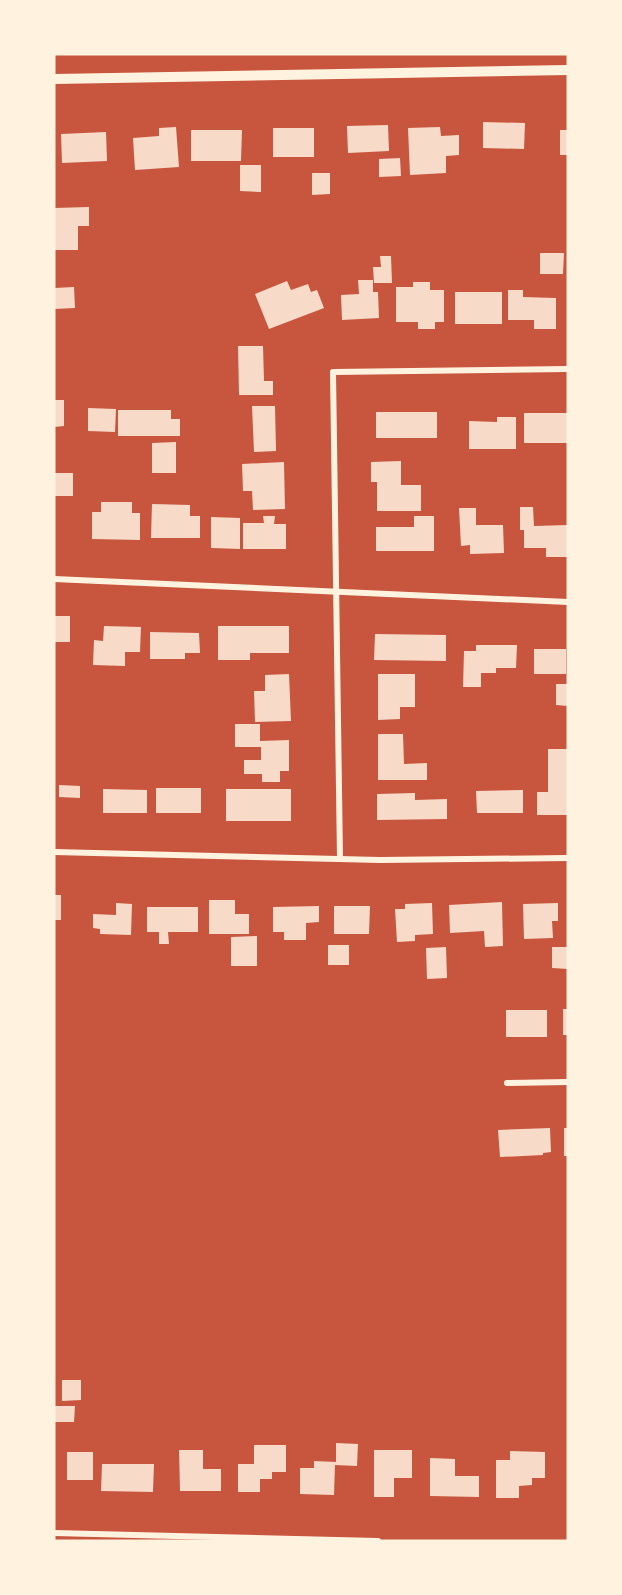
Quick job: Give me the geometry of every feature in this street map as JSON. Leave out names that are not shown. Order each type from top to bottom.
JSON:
[{"type":"street","points":[[54,80],[568,70]]},
{"type":"street","points":[[340,859],[333,372],[568,369]]},
{"type":"street","points":[[54,579],[568,602]]},
{"type":"street","points":[[54,852],[340,859],[568,858]]},
{"type":"street","points":[[507,1083],[568,1082]]},
{"type":"street","points":[[54,1533],[378,1541]]},
{"type":"building","points":[[483,122],[525,123],[524,149],[483,148]]},
{"type":"building","points":[[388,125],[389,151],[348,153],[347,126]]},
{"type":"building","points":[[176,127],[179,167],[135,170],[133,138],[159,136],[159,128]]},
{"type":"building","points":[[440,127],[441,136],[459,135],[459,155],[446,156],[446,173],[410,175],[408,128]]},
{"type":"building","points":[[273,128],[314,128],[314,157],[273,157]]},
{"type":"building","points":[[191,130],[242,130],[241,161],[191,161]]},
{"type":"building","points":[[560,130],[568,130],[568,155],[560,155]]},
{"type":"building","points":[[106,132],[107,161],[62,163],[61,134]]},
{"type":"building","points":[[400,158],[401,176],[379,177],[379,159]]},
{"type":"building","points":[[240,165],[261,165],[261,192],[240,191]]},
{"type":"building","points":[[312,173],[330,173],[330,194],[312,195]]},
{"type":"building","points":[[89,207],[89,226],[78,226],[78,250],[54,250],[54,208]]},
{"type":"building","points":[[540,253],[564,253],[563,274],[540,274]]},
{"type":"building","points":[[380,256],[391,256],[392,283],[374,283],[373,267],[381,267]]},
{"type":"building","points":[[358,280],[373,280],[373,292],[378,292],[379,318],[342,320],[341,295],[359,294]]},
{"type":"building","points":[[287,281],[291,290],[308,284],[311,292],[317,290],[324,308],[269,329],[255,294]]},
{"type":"building","points":[[413,282],[430,282],[430,290],[444,290],[444,322],[435,322],[435,329],[418,329],[418,322],[396,322],[396,287],[413,287]]},
{"type":"building","points":[[74,287],[75,308],[54,309],[54,288]]},
{"type":"building","points":[[508,290],[523,290],[523,297],[556,298],[556,329],[534,329],[534,320],[508,320]]},
{"type":"building","points":[[455,292],[502,292],[502,324],[455,324]]},
{"type":"building","points":[[238,346],[263,346],[264,381],[273,381],[273,395],[239,395]]},
{"type":"building","points":[[54,400],[64,400],[64,426],[54,427]]},
{"type":"building","points":[[252,406],[275,406],[276,451],[254,452]]},
{"type":"building","points":[[88,408],[116,409],[115,432],[88,431]]},
{"type":"building","points":[[118,410],[171,410],[171,419],[180,419],[180,436],[118,436]]},
{"type":"building","points":[[376,412],[437,412],[437,438],[376,438]]},
{"type":"building","points":[[524,413],[568,413],[568,443],[524,443]]},
{"type":"building","points":[[497,417],[516,417],[516,449],[469,449],[469,421],[497,422]]},
{"type":"building","points":[[176,442],[176,473],[152,473],[152,443]]},
{"type":"building","points":[[401,461],[401,485],[421,485],[421,511],[377,511],[377,482],[371,482],[371,462]]},
{"type":"building","points":[[284,462],[285,509],[253,510],[252,491],[243,491],[242,464]]},
{"type":"building","points":[[54,473],[73,473],[73,496],[54,496]]},
{"type":"building","points":[[101,502],[132,502],[132,513],[140,513],[140,540],[92,539],[92,512],[101,512]]},
{"type":"building","points":[[152,504],[190,505],[190,516],[200,516],[200,538],[151,538]]},
{"type":"building","points":[[520,507],[533,507],[534,526],[568,525],[568,557],[546,557],[546,548],[524,548],[524,530],[520,530]]},
{"type":"building","points":[[459,508],[476,508],[476,525],[503,525],[504,553],[470,554],[470,545],[461,546]]},
{"type":"building","points":[[263,516],[275,516],[274,524],[286,524],[286,549],[243,549],[243,523],[264,523]]},
{"type":"building","points":[[414,516],[434,516],[434,551],[376,551],[376,527],[414,527]]},
{"type":"building","points":[[211,517],[240,518],[240,549],[211,548]]},
{"type":"building","points":[[54,616],[70,616],[70,642],[54,642]]},
{"type":"building","points":[[104,626],[141,627],[140,652],[125,652],[125,666],[93,665],[94,640],[103,641]]},
{"type":"building","points":[[218,626],[289,626],[289,653],[250,653],[250,660],[218,660]]},
{"type":"building","points":[[150,632],[199,633],[200,653],[185,653],[185,659],[150,659]]},
{"type":"building","points":[[375,634],[446,635],[446,661],[374,660]]},
{"type":"building","points":[[476,645],[517,645],[516,668],[496,668],[496,673],[481,673],[481,687],[463,687],[464,651],[476,651]]},
{"type":"building","points":[[534,649],[566,649],[566,674],[534,674]]},
{"type":"building","points":[[289,674],[291,721],[255,722],[254,691],[265,691],[265,675]]},
{"type":"building","points":[[378,674],[415,674],[415,707],[400,707],[400,719],[378,720]]},
{"type":"building","points":[[556,684],[568,684],[568,706],[556,705]]},
{"type":"building","points":[[235,724],[260,724],[260,741],[289,740],[289,771],[280,771],[280,782],[262,782],[262,774],[244,774],[244,760],[261,760],[261,747],[235,747]]},
{"type":"building","points":[[378,734],[403,734],[404,764],[427,763],[427,780],[378,780]]},
{"type":"building","points":[[548,749],[568,749],[568,815],[537,815],[537,792],[548,792]]},
{"type":"building","points":[[59,785],[80,786],[80,798],[59,797]]},
{"type":"building","points":[[156,788],[201,788],[201,813],[156,813]]},
{"type":"building","points":[[103,789],[147,790],[147,813],[103,813]]},
{"type":"building","points":[[226,789],[291,789],[291,821],[226,821]]},
{"type":"building","points":[[523,790],[523,813],[477,813],[476,791]]},
{"type":"building","points":[[415,793],[415,800],[447,799],[447,819],[377,820],[377,794]]},
{"type":"building","points":[[54,895],[61,895],[61,920],[54,920]]},
{"type":"building","points":[[209,900],[235,900],[235,914],[249,914],[249,934],[209,934]]},
{"type":"building","points":[[502,902],[503,946],[485,947],[484,931],[450,933],[449,905]]},
{"type":"building","points":[[116,903],[132,904],[131,935],[100,934],[100,929],[93,928],[93,914],[116,915]]},
{"type":"building","points":[[432,903],[433,934],[415,935],[415,941],[397,942],[395,909],[405,909],[405,904]]},
{"type":"building","points":[[558,903],[558,921],[552,921],[553,938],[524,939],[523,904]]},
{"type":"building","points":[[319,906],[319,922],[306,923],[306,940],[284,940],[284,932],[273,932],[273,907]]},
{"type":"building","points":[[334,906],[370,906],[369,934],[334,934]]},
{"type":"building","points":[[147,907],[198,907],[198,932],[168,932],[169,944],[159,944],[159,932],[147,932]]},
{"type":"building","points":[[257,936],[257,966],[231,966],[231,937]]},
{"type":"building","points":[[328,945],[349,945],[349,965],[328,965]]},
{"type":"building","points":[[446,947],[447,978],[427,979],[426,948]]},
{"type":"building","points":[[552,947],[568,947],[568,969],[552,968]]},
{"type":"building","points":[[563,1009],[568,1009],[568,1035],[563,1035]]},
{"type":"building","points":[[506,1010],[547,1010],[547,1037],[506,1037]]},
{"type":"building","points":[[550,1128],[551,1152],[543,1153],[543,1155],[500,1157],[498,1130]]},
{"type":"building","points":[[564,1128],[568,1128],[568,1156],[564,1156]]},
{"type":"building","points":[[62,1380],[81,1380],[81,1400],[62,1401]]},
{"type":"building","points":[[54,1406],[75,1406],[74,1422],[54,1422]]},
{"type":"building","points":[[336,1443],[358,1444],[357,1466],[335,1465],[334,1495],[300,1494],[300,1468],[314,1468],[314,1461],[336,1462]]},
{"type":"building","points":[[254,1445],[286,1445],[286,1472],[272,1472],[272,1479],[260,1479],[260,1492],[238,1492],[238,1464],[254,1464]]},
{"type":"building","points":[[179,1450],[203,1450],[203,1469],[221,1469],[221,1491],[180,1491]]},
{"type":"building","points":[[374,1450],[412,1450],[412,1478],[394,1478],[394,1497],[374,1497]]},
{"type":"building","points":[[510,1451],[545,1452],[545,1478],[532,1478],[532,1485],[519,1486],[519,1498],[496,1498],[496,1460],[510,1460]]},
{"type":"building","points":[[67,1452],[93,1452],[93,1480],[67,1480]]},
{"type":"building","points":[[430,1458],[455,1459],[455,1476],[479,1476],[479,1497],[430,1496]]},
{"type":"building","points":[[102,1464],[154,1464],[153,1492],[101,1491]]}]
